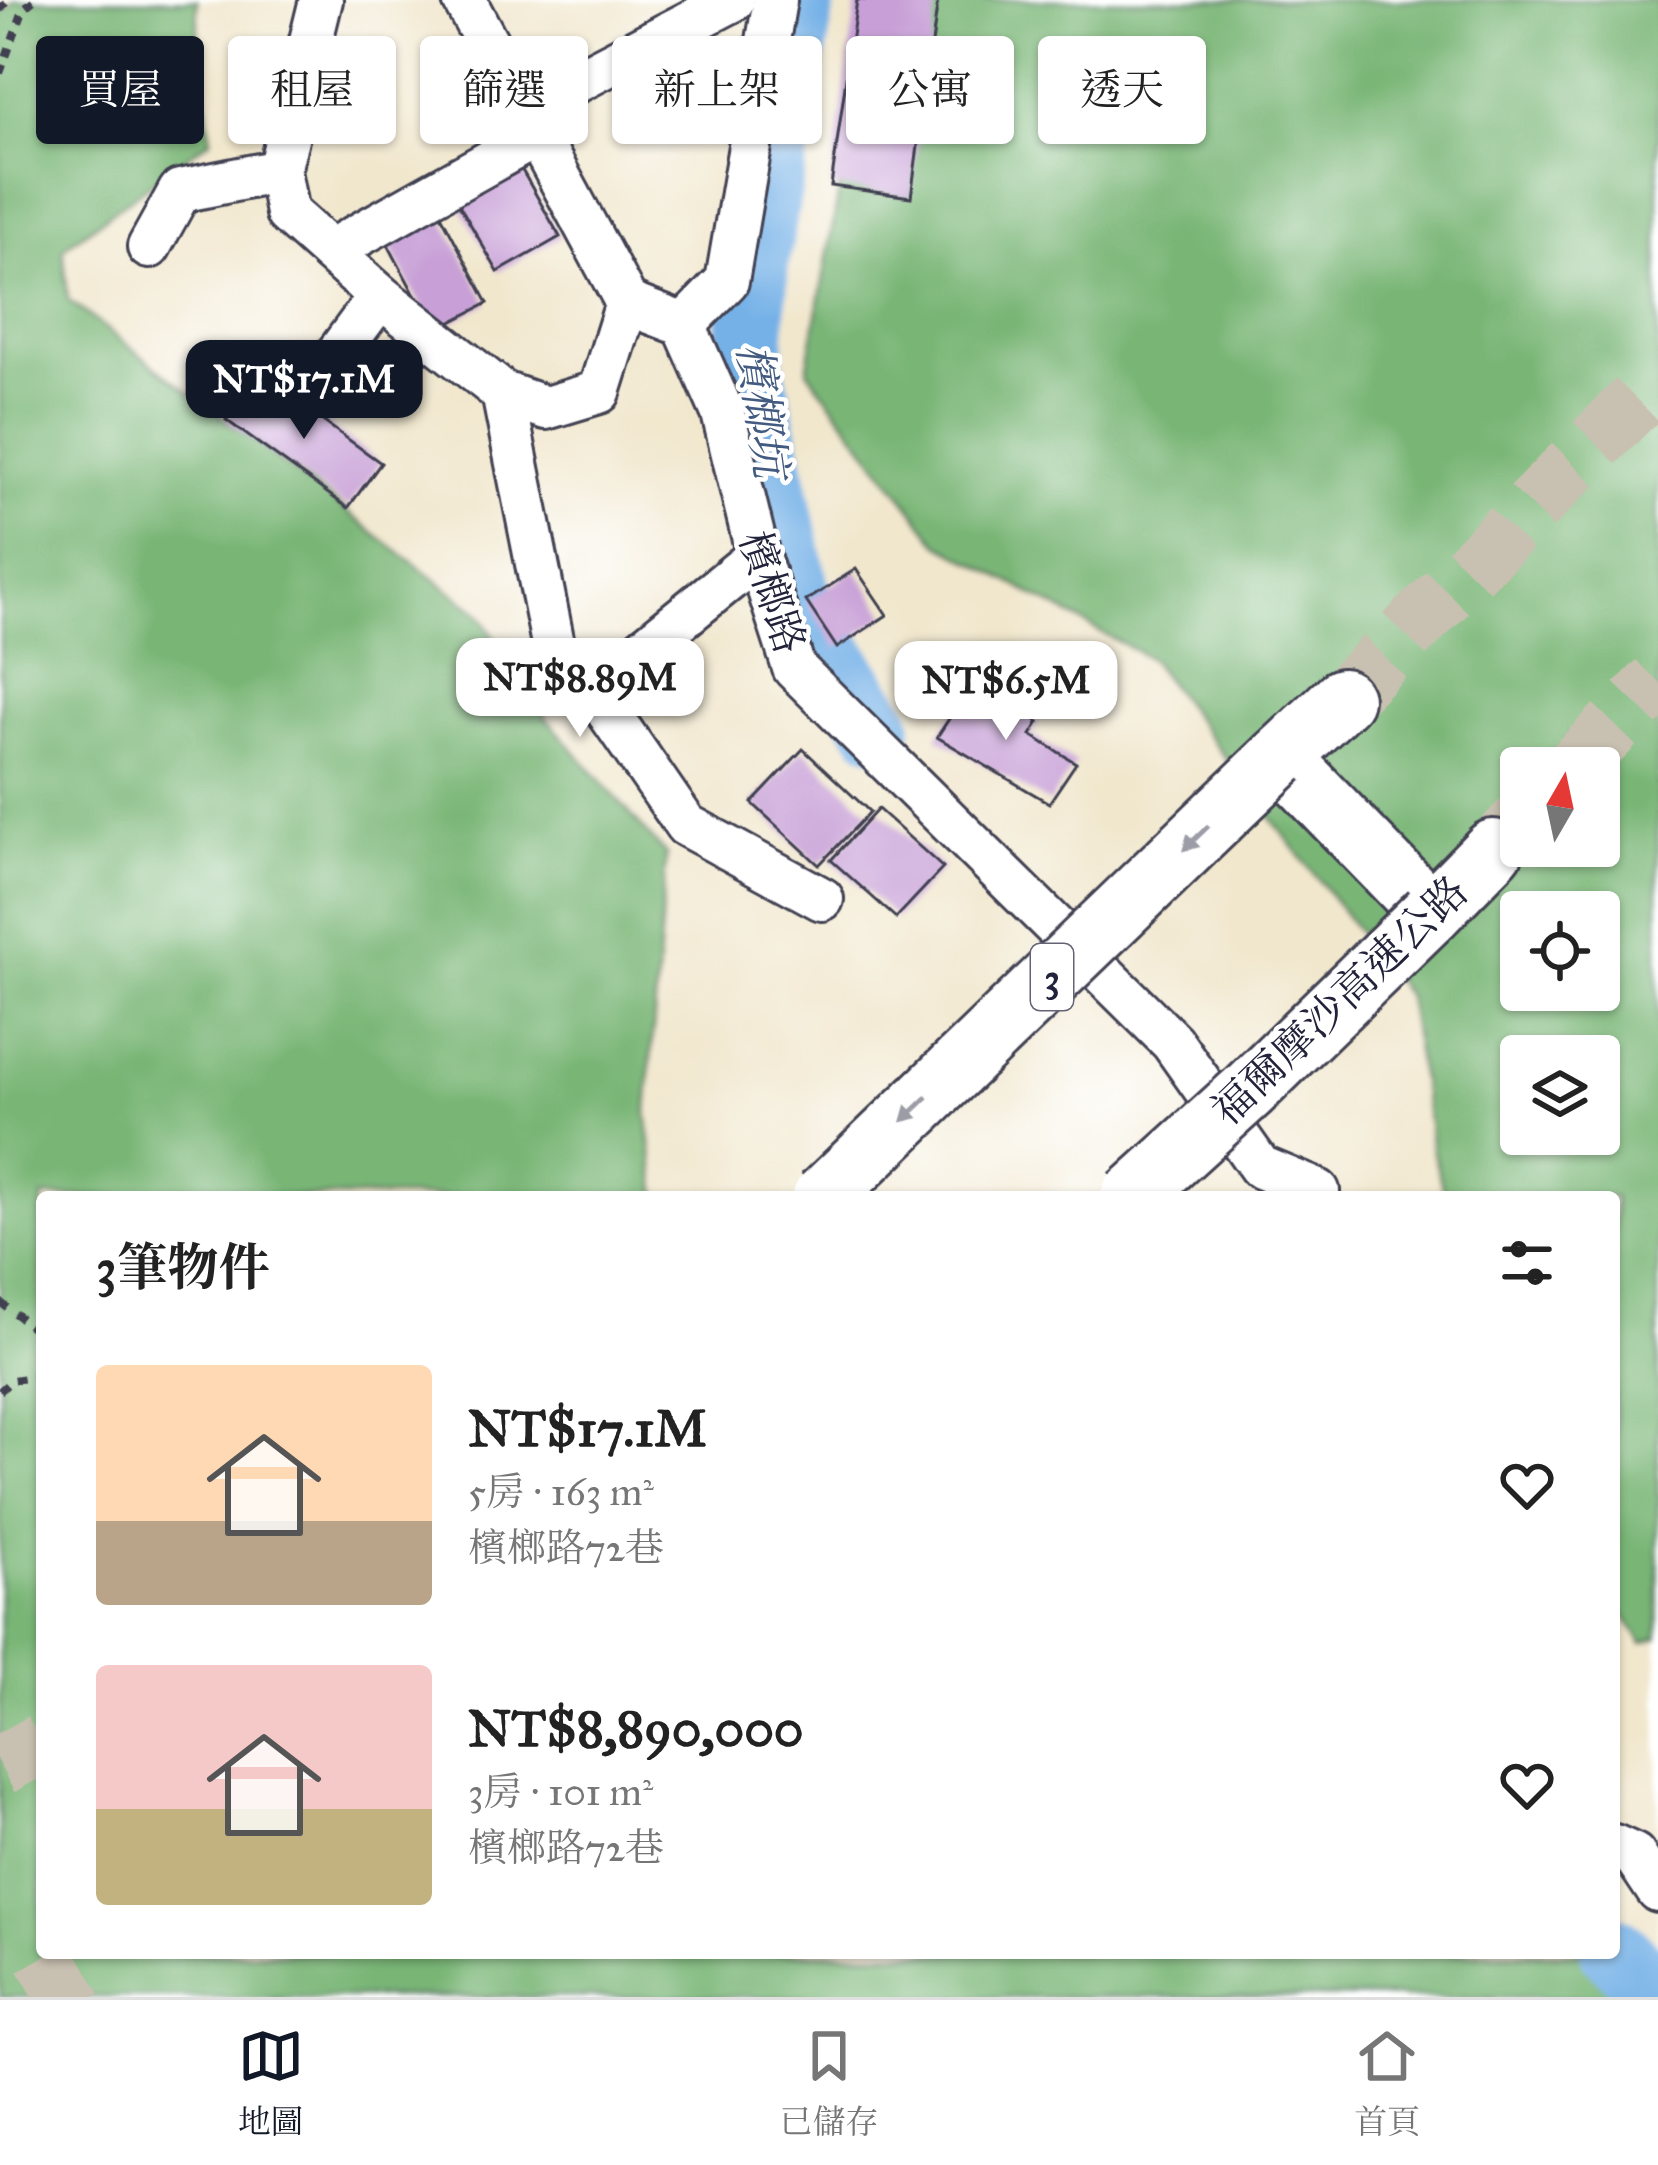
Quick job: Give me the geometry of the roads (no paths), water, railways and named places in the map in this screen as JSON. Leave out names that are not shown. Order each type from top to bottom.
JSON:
[{"type":"highway","name":"3","points":[[829,1191],[1342,699]]},
{"type":"highway","points":[[1280,757],[1431,913]]},
{"type":"highway","name":"福爾摩沙高速公路","points":[[1138,1191],[1249,1090],[1493,850]]},
{"type":"street","points":[[321,0],[279,171],[286,213],[380,296],[503,393],[546,408],[599,392],[627,303]]},
{"type":"street","points":[[464,0],[484,36]]},
{"type":"street","points":[[588,88],[733,0]]},
{"type":"street","points":[[543,144],[627,303],[684,326],[727,281],[775,0]]},
{"type":"street","points":[[330,251],[497,144]]},
{"type":"street","points":[[149,247],[180,191],[279,171]]},
{"type":"street","points":[[308,394],[380,296]]},
{"type":"street","name":"檳榔路","points":[[684,326],[723,413],[758,556],[794,668],[1172,1042],[1260,1167],[1318,1191]]},
{"type":"street","points":[[503,393],[555,654],[593,690],[686,825],[822,898]]},
{"type":"street","points":[[593,690],[758,556]]},
{"type":"street","points":[[1620,1849],[1634,1855],[1658,1891]]},
{"type":"waterway","name":"檳榔坑","points":[[801,0],[754,265],[749,363],[797,602],[878,725]]},
{"type":"waterway","name":"檳榔坑","points":[[1620,1956],[1658,1991]]},
{"type":"tunnel","points":[[1342,699],[1658,379]]},
{"type":"tunnel","points":[[1594,747],[1658,681]]},
{"type":"tunnel","points":[[1493,850],[1500,843]]},
{"type":"tunnel","points":[[0,1766],[36,1746]]},
{"type":"tunnel","points":[[33,1997],[100,1959]]}]
